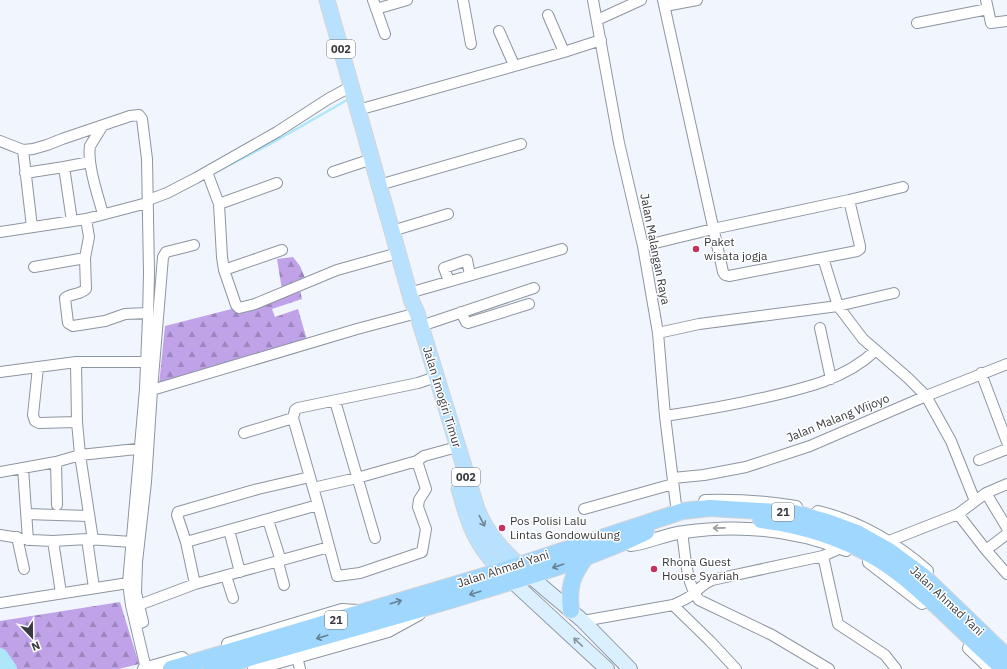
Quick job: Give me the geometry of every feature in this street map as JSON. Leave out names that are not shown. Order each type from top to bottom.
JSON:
[{"type":"highway","name":"Jalan Ahmad Yani","points":[[211,669],[427,608],[524,570],[571,547],[682,511],[710,508],[794,513],[827,522],[856,533],[889,551],[924,576],[1007,657]]},
{"type":"highway","name":"Jalan Ahmad Yani","points":[[524,570],[586,557],[618,546],[658,526],[690,520],[712,518],[758,520],[780,523],[829,535],[869,554],[893,569],[918,589],[1004,669]]},
{"type":"highway","points":[[571,610],[569,596],[571,582],[577,568],[586,557]]},
{"type":"highway","name":"Jalan Ahmad Yani","points":[[171,669],[254,656],[367,611],[507,576]]},
{"type":"main road","name":"Jalan Imogiri Timur","points":[[327,0],[452,448],[468,518],[477,539],[507,576],[607,669]]},
{"type":"main road","name":"Jalan Imogiri Timur","points":[[452,448],[482,522],[499,546],[524,570],[583,621],[630,669]]},
{"type":"street","points":[[385,34],[375,5],[407,0]]},
{"type":"street","points":[[463,0],[471,44]]},
{"type":"street","name":"Jalan Malangan Raya","points":[[593,0],[619,143],[643,246],[658,332],[665,416],[676,505]]},
{"type":"street","points":[[597,20],[641,0]]},
{"type":"street","points":[[697,0],[664,3],[722,272],[729,276],[857,251],[860,249],[860,246],[849,200]]},
{"type":"street","points":[[917,23],[987,4],[991,24],[1007,21]]},
{"type":"street","points":[[548,15],[564,52]]},
{"type":"street","points":[[499,31],[514,65]]},
{"type":"street","points":[[0,232],[72,222],[147,203],[151,199],[167,193],[207,172],[277,132],[328,99],[355,99],[514,65],[564,52],[601,40]]},
{"type":"street","points":[[0,141],[23,150],[47,145],[130,116],[139,115],[142,119],[147,159],[147,203],[156,271],[144,448],[128,584],[138,624],[145,669],[342,610],[367,611]]},
{"type":"street","points":[[103,125],[90,146],[90,162],[103,214]]},
{"type":"street","points":[[379,185],[521,144]]},
{"type":"street","points":[[23,150],[32,227]]},
{"type":"street","points":[[333,172],[372,159]]},
{"type":"street","points":[[25,173],[90,162]]},
{"type":"street","points":[[64,167],[72,222]]},
{"type":"street","points":[[207,172],[219,204],[224,270],[236,305],[239,308],[255,304],[337,270],[398,253]]},
{"type":"street","points":[[219,204],[277,183]]},
{"type":"street","points":[[643,246],[903,187]]},
{"type":"street","points":[[392,231],[448,214]]},
{"type":"street","points":[[86,219],[89,237],[85,258],[86,289],[83,292],[68,295],[65,298],[68,322],[73,326],[105,321],[125,314],[152,317]]},
{"type":"street","points":[[156,271],[166,252],[194,245]]},
{"type":"street","points":[[414,310],[449,281],[562,249]]},
{"type":"street","points":[[224,270],[282,250]]},
{"type":"street","points":[[34,267],[85,258]]},
{"type":"street","points":[[823,258],[838,306],[863,339],[875,351],[908,378],[926,396],[951,441],[975,501]]},
{"type":"street","points":[[449,281],[444,268],[466,260],[470,275]]},
{"type":"street","points":[[149,389],[414,310],[461,312],[534,288]]},
{"type":"street","points":[[658,332],[699,324],[838,306],[894,293]]},
{"type":"street","points":[[461,312],[468,323],[529,304]]},
{"type":"street","points":[[820,328],[831,379]]},
{"type":"street","points":[[665,416],[736,404],[801,389],[831,379],[856,366],[875,351]]},
{"type":"street","points":[[0,372],[76,362],[150,362]]},
{"type":"street","points":[[76,362],[77,422],[88,516],[94,588]]},
{"type":"street","name":"Jalan Malang Wijoyo","points":[[584,509],[673,481],[746,467],[810,446],[981,373],[1007,364]]},
{"type":"street","points":[[38,367],[32,415],[35,421],[39,423],[77,422]]},
{"type":"street","points":[[981,373],[1007,441]]},
{"type":"street","points":[[417,461],[426,489],[419,500],[418,506],[426,529],[422,552],[360,573],[337,576],[293,418],[295,410],[298,408],[432,379]]},
{"type":"street","points":[[334,401],[375,538]]},
{"type":"street","points":[[244,433],[293,418]]},
{"type":"street","points":[[0,472],[56,462],[80,455],[144,448]]},
{"type":"street","points":[[138,624],[143,622],[136,593],[137,562],[146,482],[144,448]]},
{"type":"street","points":[[313,488],[357,478],[417,461],[424,456],[452,448]]},
{"type":"street","points":[[979,460],[1007,449]]},
{"type":"street","points":[[56,462],[57,505]]},
{"type":"street","points":[[23,468],[28,540]]},
{"type":"street","points":[[196,584],[186,542],[177,515],[178,512],[258,489],[310,477]]},
{"type":"street","points":[[889,541],[958,514],[986,493],[1007,484]]},
{"type":"street","points":[[986,493],[1007,528]]},
{"type":"street","points":[[571,547],[595,532],[635,520],[676,505],[700,502],[731,501],[772,503],[801,508],[831,515],[853,523],[889,541],[938,580],[1007,648]]},
{"type":"street","points":[[186,542],[318,505]]},
{"type":"street","points":[[26,514],[88,516]]},
{"type":"street","points":[[958,514],[1007,574]]},
{"type":"street","points":[[268,520],[284,585]]},
{"type":"street","points":[[618,546],[634,544],[682,532],[713,528],[742,528],[776,530],[841,548],[858,555],[873,564],[918,600],[991,669]]},
{"type":"street","points":[[229,530],[240,572]]},
{"type":"street","points":[[682,532],[690,582],[694,593],[699,600],[772,635],[829,669]]},
{"type":"street","points":[[986,550],[1007,534]]},
{"type":"street","points":[[0,536],[17,537],[28,540],[53,541],[90,539],[132,542]]},
{"type":"street","points":[[17,537],[24,569]]},
{"type":"street","points":[[53,541],[61,593]]},
{"type":"street","points":[[139,605],[196,584],[329,547]]},
{"type":"street","points":[[583,621],[673,605],[685,600],[702,584],[712,580],[823,556],[841,548]]},
{"type":"street","points":[[823,556],[838,624],[885,656],[896,669]]},
{"type":"street","points":[[226,576],[233,598]]},
{"type":"street","points":[[0,603],[128,584]]},
{"type":"street","points":[[673,605],[736,669]]},
{"type":"street","points":[[254,656],[297,657],[388,631],[427,608]]},
{"type":"street","points":[[297,657],[300,669]]},
{"type":"green space","points":[[293,257],[300,266],[308,285],[300,290],[302,299],[272,309],[275,317],[298,309],[307,340],[159,385],[165,326],[283,296],[277,259]]},
{"type":"green space","points":[[120,602],[139,664],[119,669],[0,669],[0,621]]},
{"type":"waterway","points":[[212,174],[272,143],[347,100]]},
{"type":"waterway","points":[[0,656],[9,669]]},
{"type":"place","name":"Paket wisata jogja","points":[[696,249]]},
{"type":"place","name":"Pos Polisi Lalu Lintas Gondowulung","points":[[502,528]]},
{"type":"place","name":"Rhona Guest House Syariah","points":[[654,569]]}]
